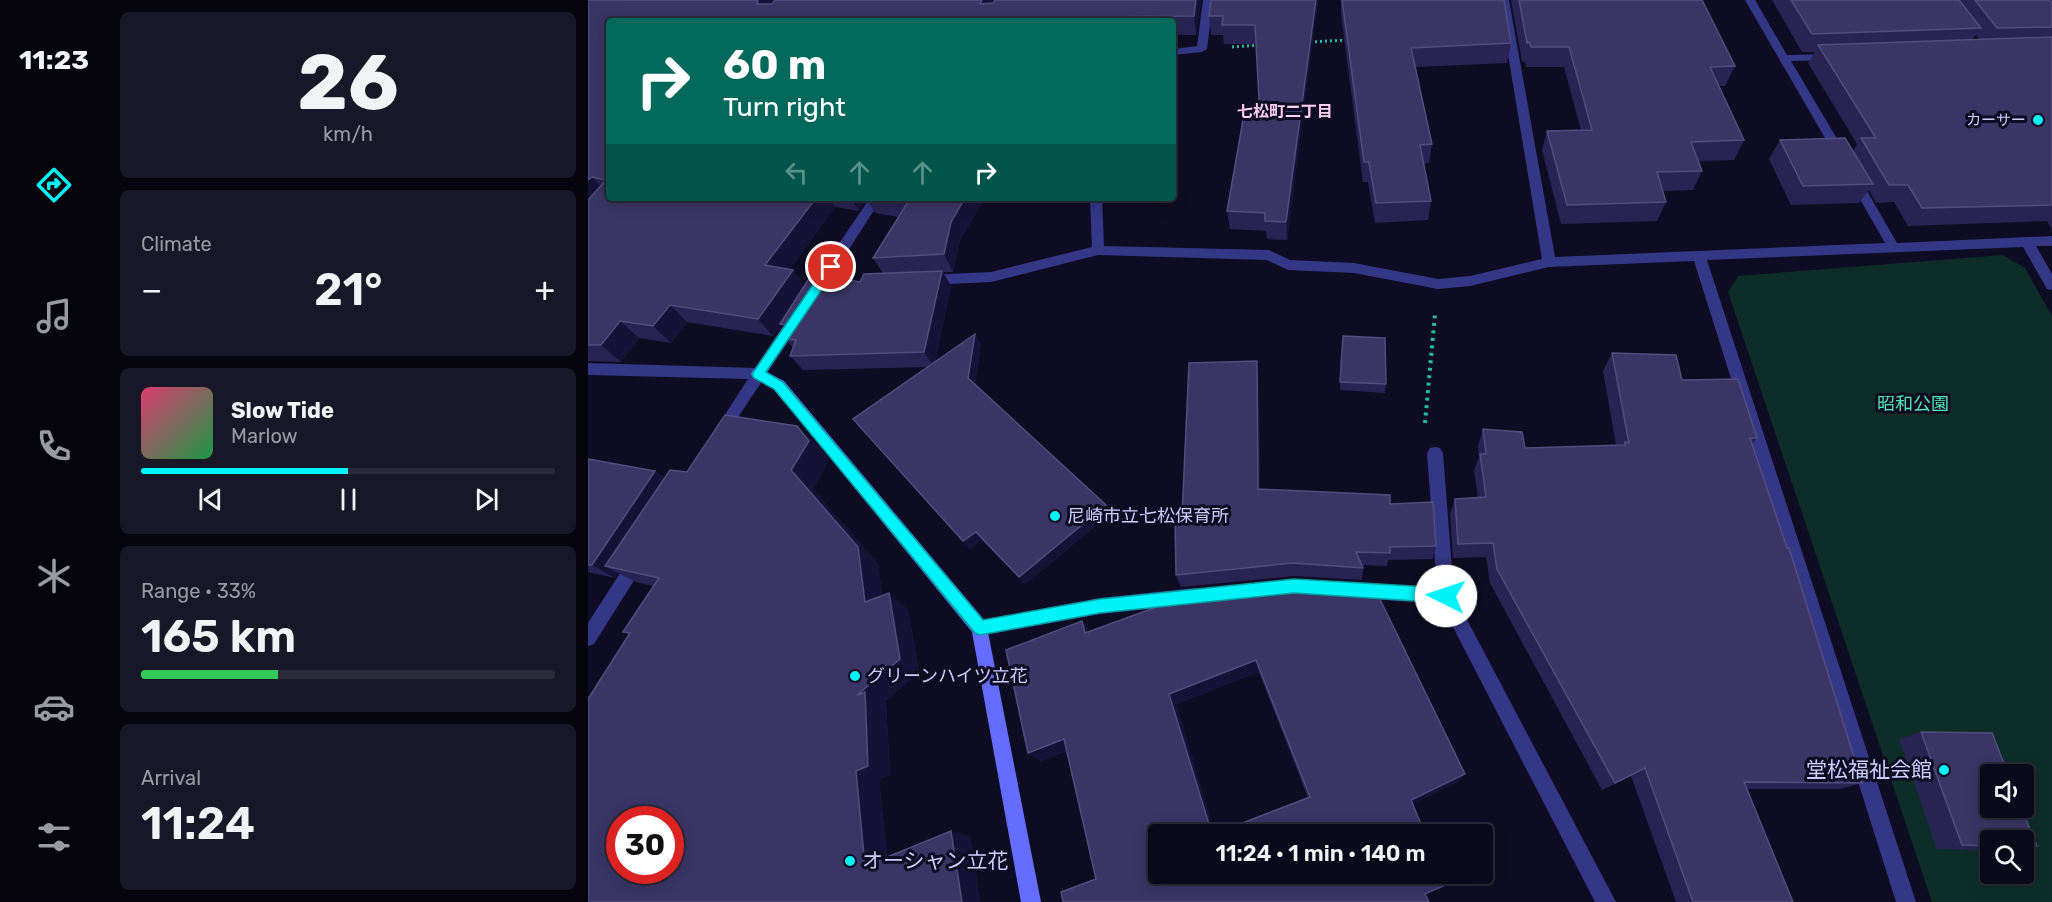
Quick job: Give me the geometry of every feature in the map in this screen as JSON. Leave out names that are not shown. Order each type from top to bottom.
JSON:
[{"type":"street","points":[[1176,52],[1202,49],[1208,0]]},
{"type":"street","points":[[1504,0],[1549,262]]},
{"type":"street","points":[[1750,0],[1894,248]]},
{"type":"street","points":[[1785,58],[1842,56]]},
{"type":"street","points":[[714,442],[758,374],[825,284],[874,201]]},
{"type":"street","points":[[1096,201],[1098,250]]},
{"type":"street","points":[[911,280],[991,277],[1098,250],[1269,255],[1288,265],[1354,268],[1438,284],[1470,281],[1549,262],[2052,241]]},
{"type":"street","points":[[2027,242],[2052,285]]},
{"type":"street","points":[[1699,256],[1906,902]]},
{"type":"street","points":[[588,369],[758,374],[779,385],[980,628],[1031,902]]},
{"type":"street","points":[[1435,453],[1446,596],[1606,902]]},
{"type":"street","points":[[588,638],[645,550]]},
{"type":"street","points":[[1341,589],[1446,596]]},
{"type":"street","points":[[980,628],[1100,606],[1214,594]]},
{"type":"path","points":[[1307,42],[1354,39]]},
{"type":"path","points":[[1202,49],[1272,45]]},
{"type":"path","points":[[1435,453],[1424,434],[1438,284]]},
{"type":"green space","name":"昭和公園","points":[[2003,255],[2025,268],[2052,316],[2052,902],[1932,902],[1728,292],[1738,276]]},
{"type":"building","points":[[588,0],[758,0],[757,4],[772,4],[775,0],[982,0],[980,4],[993,3],[995,0],[1196,0],[1194,16],[606,18],[606,180],[592,177],[588,180]]},
{"type":"building","points":[[1211,0],[1316,0],[1286,222],[1265,221],[1265,213],[1227,211],[1243,120],[1260,118],[1255,25],[1222,25],[1223,16],[1209,16]]},
{"type":"building","points":[[1342,0],[1504,0],[1511,43],[1411,48],[1432,144],[1420,145],[1431,201],[1376,203],[1369,162],[1364,162]]},
{"type":"building","points":[[1519,0],[1702,0],[1735,66],[1710,67],[1744,140],[1691,142],[1702,171],[1657,172],[1666,202],[1567,205],[1547,131],[1592,130],[1569,47],[1531,47],[1529,42],[1527,43]]},
{"type":"building","points":[[1791,0],[1959,0],[1981,28],[1812,34]]},
{"type":"building","points":[[1975,0],[2049,0],[2052,3],[2052,27],[1997,28]]},
{"type":"building","points":[[2052,37],[2052,205],[1922,208],[1908,185],[1889,185],[1861,138],[1876,138],[1818,45]]},
{"type":"building","points":[[1845,138],[1873,184],[1803,186],[1780,140]]},
{"type":"building","points":[[606,180],[606,201],[814,201],[765,265],[793,270],[758,319],[670,305],[653,326],[620,321],[601,345],[588,345],[588,200]]},
{"type":"building","points":[[902,201],[963,201],[951,222],[944,254],[873,258],[908,202]]},
{"type":"building","points":[[942,271],[924,352],[790,356],[796,340],[786,339],[795,326],[780,324],[810,277],[824,276],[860,282],[864,274]]},
{"type":"building","points":[[975,334],[968,378],[1106,505],[1019,577],[976,532],[963,541],[853,419]]},
{"type":"building","points":[[1343,336],[1385,338],[1386,384],[1340,382]]},
{"type":"building","points":[[1612,353],[1676,355],[1682,380],[1738,379],[1757,438],[1750,438],[1787,548],[1789,548],[1862,783],[1744,782],[1793,902],[1693,902],[1645,768],[1615,783],[1497,569],[1493,543],[1458,544],[1455,499],[1486,497],[1480,454],[1486,454],[1483,429],[1522,432],[1525,448],[1625,445],[1625,442],[1629,443]]},
{"type":"building","points":[[1257,361],[1258,489],[1390,495],[1390,504],[1433,502],[1436,546],[1390,547],[1390,553],[1356,552],[1363,568],[1293,563],[1176,575],[1175,516],[1182,516],[1189,363]]},
{"type":"building","points":[[725,415],[797,426],[809,441],[791,470],[858,547],[865,602],[889,593],[900,659],[857,695],[865,692],[868,766],[856,771],[865,866],[951,831],[962,902],[588,902],[588,699],[630,633],[623,632],[659,578],[605,566],[670,470],[687,472]]},
{"type":"building","points":[[588,459],[655,471],[592,565],[588,565]]},
{"type":"building","points":[[1293,582],[1374,587],[1465,774],[1411,800],[1421,824],[1240,824],[1310,797],[1256,660],[1169,694],[1209,824],[1148,824],[1148,884],[1445,884],[1425,894],[1429,902],[1063,902],[1061,892],[1096,879],[1064,739],[1028,753],[1006,650],[1082,621],[1085,633],[1176,600],[1176,594]]},
{"type":"building","points":[[1921,732],[1992,733],[2004,764],[1980,764],[1980,818],[2026,818],[2030,830],[1980,830],[1980,846],[1962,845]]},
{"type":"place","name":"カーサー","points":[[2038,120]]},
{"type":"place","name":"尼崎市立七松保育所","points":[[1055,516]]},
{"type":"place","name":"グリーンハイツ立花","points":[[855,676]]},
{"type":"place","name":"堂松福祉会館","points":[[1944,770]]},
{"type":"place","name":"オーシャン立花","points":[[850,861]]},
{"type":"district","name":"七松町二丁目","points":[[1285,111]]},
{"type":"route","points":[[831,267],[758,374],[779,385],[980,628],[1100,606],[1294,586],[1446,596]]}]
